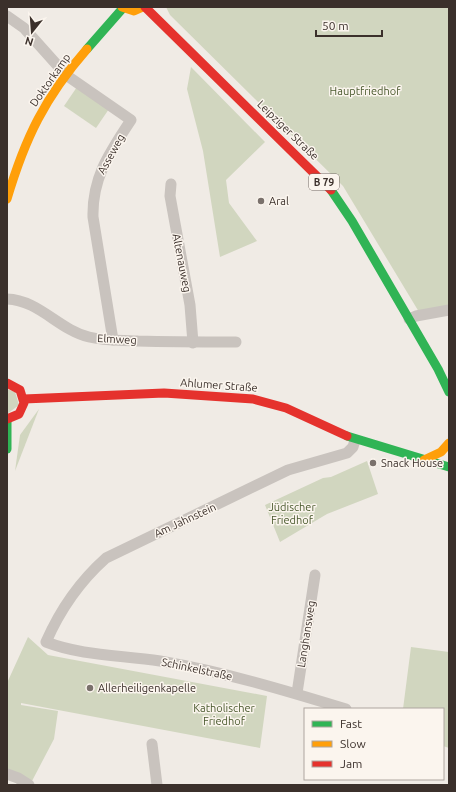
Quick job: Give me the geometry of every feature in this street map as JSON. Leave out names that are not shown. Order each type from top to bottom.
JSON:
[{"type":"main road","name":"Leipziger Straße","points":[[123,8],[134,11],[144,7],[329,188],[352,221],[438,369],[449,392]]},
{"type":"main road","name":"Doktorkamp","points":[[7,199],[29,135],[50,97],[66,75],[123,8]]},
{"type":"main road","points":[[7,383],[18,387],[24,399],[21,411],[15,417],[7,419],[7,449]]},
{"type":"main road","name":"Ahlumer Straße","points":[[24,399],[132,394],[243,397],[264,401],[286,408],[355,440],[449,467]]},
{"type":"main road","points":[[424,460],[441,452],[449,444]]},
{"type":"street","name":"Asseweg","points":[[7,16],[24,28],[66,75],[131,120],[99,173],[93,201],[93,217],[113,340]]},
{"type":"street","name":"Altenauweg","points":[[171,184],[170,196],[190,304],[193,342]]},
{"type":"street","name":"Elmweg","points":[[7,299],[25,303],[40,310],[88,337],[113,340],[236,342]]},
{"type":"street","points":[[409,320],[416,316],[449,310]]},
{"type":"street","name":"Am Jahnstein","points":[[46,642],[66,603],[86,577],[106,558],[288,470],[347,453],[353,447],[355,440]]},
{"type":"street","name":"Langhansweg","points":[[297,693],[315,575]]},
{"type":"street","name":"Schinkelstraße","points":[[46,642],[62,649],[159,661],[205,670],[297,693],[343,708]]},
{"type":"street","points":[[152,744],[157,785]]},
{"type":"street","points":[[7,774],[18,778],[29,785]]},
{"type":"green space","name":"Hauptfriedhof","points":[[166,7],[449,7],[449,307],[419,312],[343,186],[170,15]]},
{"type":"green space","points":[[191,67],[265,142],[226,180],[229,203],[257,241],[220,257],[203,151],[187,89]]},
{"type":"green space","points":[[79,84],[111,106],[96,128],[64,106]]},
{"type":"green space","points":[[7,389],[15,392],[19,405],[7,414]]},
{"type":"green space","points":[[39,409],[15,471],[20,435]]},
{"type":"green space","name":"Jüdischer Friedhof","points":[[367,461],[378,494],[327,514],[280,542],[265,505],[323,478],[331,477]]},
{"type":"green space","name":"Katholischer Friedhof","points":[[28,637],[48,655],[267,696],[260,748],[21,703],[21,705],[58,711],[54,739],[32,781],[7,770],[7,683]]},
{"type":"green space","points":[[411,647],[449,652],[449,748],[444,746],[444,708],[403,708]]},
{"type":"traffic: fast","points":[[87,49],[123,8]]},
{"type":"traffic: fast","points":[[331,190],[352,221],[438,369],[449,392]]},
{"type":"traffic: fast","points":[[7,419],[7,449]]},
{"type":"traffic: fast","points":[[347,436],[449,467]]},
{"type":"traffic: slow","points":[[122,7],[134,11],[143,7]]},
{"type":"traffic: slow","points":[[7,199],[21,157],[38,119],[59,84],[87,49]]},
{"type":"traffic: slow","points":[[424,460],[441,452],[449,443]]},
{"type":"traffic: jam","points":[[145,7],[331,190]]},
{"type":"traffic: jam","points":[[7,383],[20,390],[24,403],[19,414],[7,419]]},
{"type":"traffic: jam","points":[[24,399],[164,393],[253,399],[286,408],[347,436]]},
{"type":"place","name":"Aral","points":[[261,201]]},
{"type":"place","name":"Snack House","points":[[373,463]]},
{"type":"place","name":"Allerheiligenkapelle","points":[[90,688]]}]
